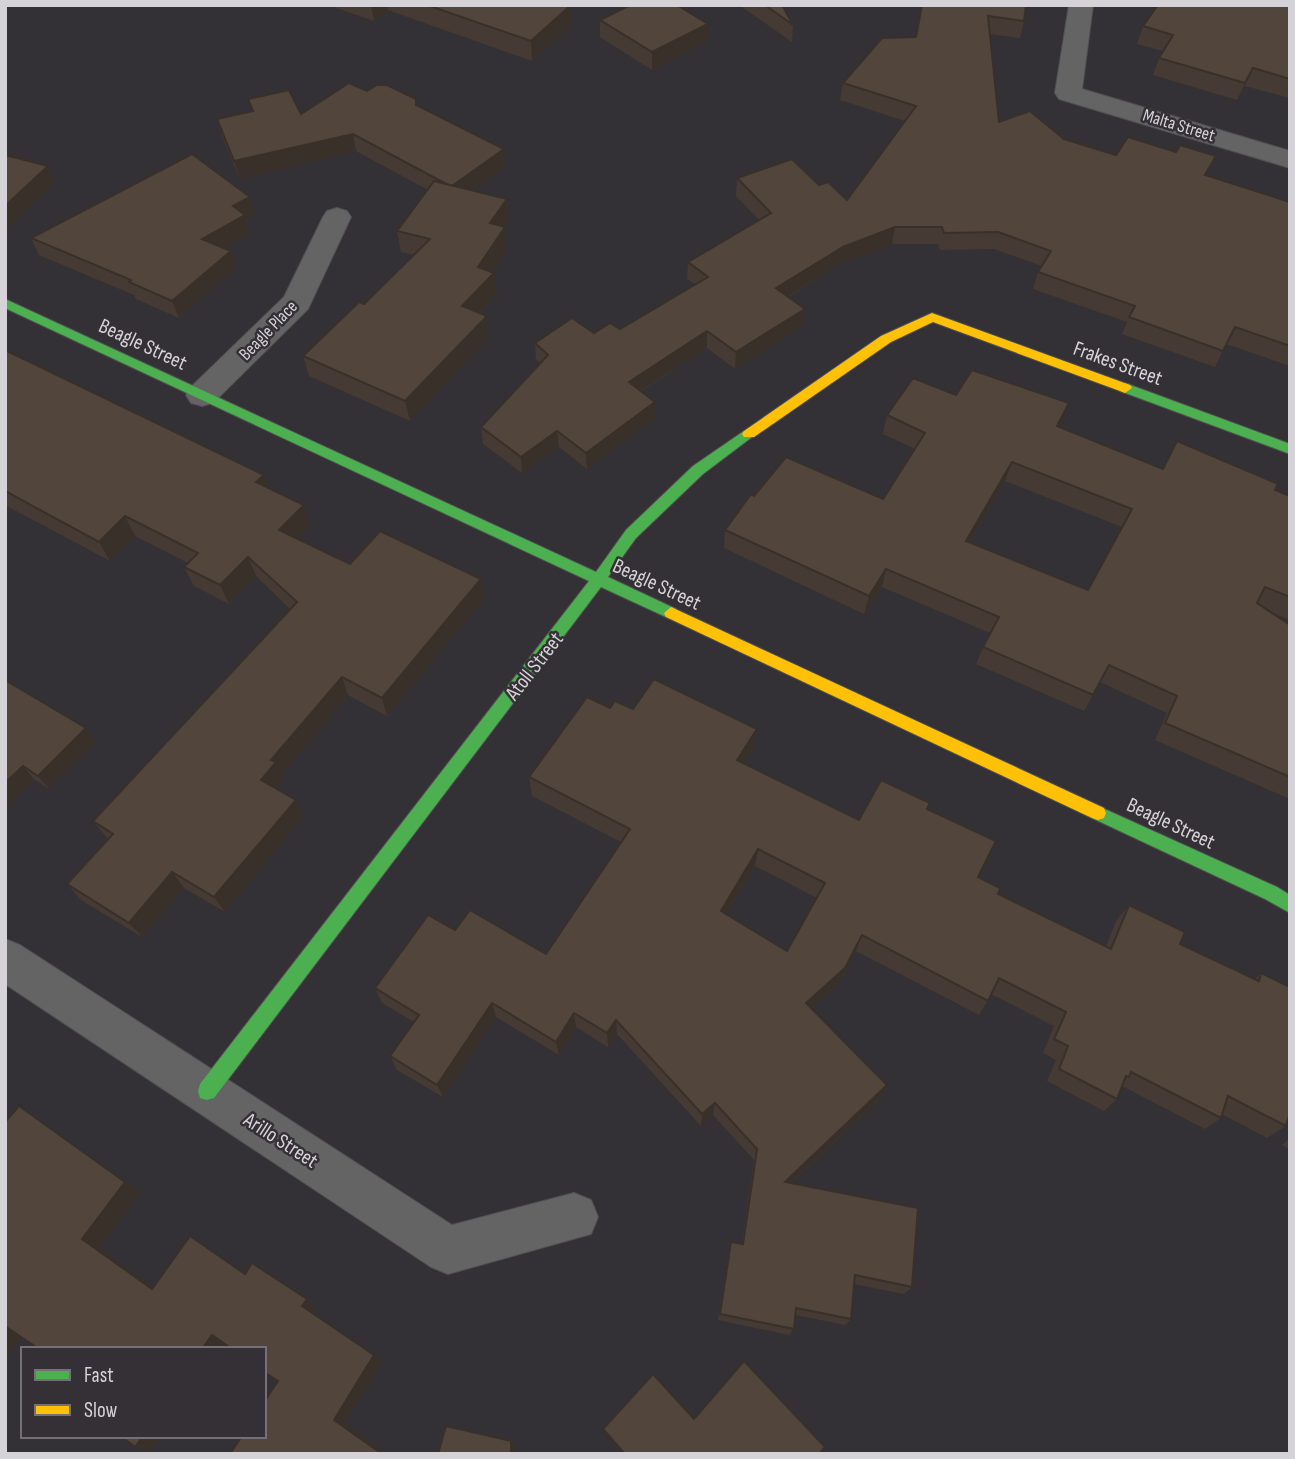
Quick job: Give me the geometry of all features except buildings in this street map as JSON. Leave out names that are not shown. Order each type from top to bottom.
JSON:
[{"type":"street","name":"Malta Street","points":[[1081,5],[1068,93],[1290,159]]},
{"type":"street","name":"Beagle Place","points":[[202,395],[297,302],[337,216]]},
{"type":"street","name":"Beagle Street","points":[[5,303],[1271,893],[1290,905]]},
{"type":"street","name":"Frakes Street","points":[[932,317],[1290,449]]},
{"type":"street","name":"Atoll Street","points":[[207,1091],[599,580],[631,534],[698,470],[886,339],[932,317]]},
{"type":"street","name":"Arillo Street","points":[[5,959],[448,1250],[574,1217]]},
{"type":"traffic: fast","points":[[5,303],[671,613]]},
{"type":"traffic: fast","points":[[1125,388],[1290,449]]},
{"type":"traffic: fast","points":[[207,1091],[569,620],[631,534],[698,470],[749,434]]},
{"type":"traffic: fast","points":[[1098,813],[1271,893],[1290,905]]},
{"type":"traffic: slow","points":[[749,434],[886,339],[932,317],[1125,388]]},
{"type":"traffic: slow","points":[[671,613],[1098,813]]}]
